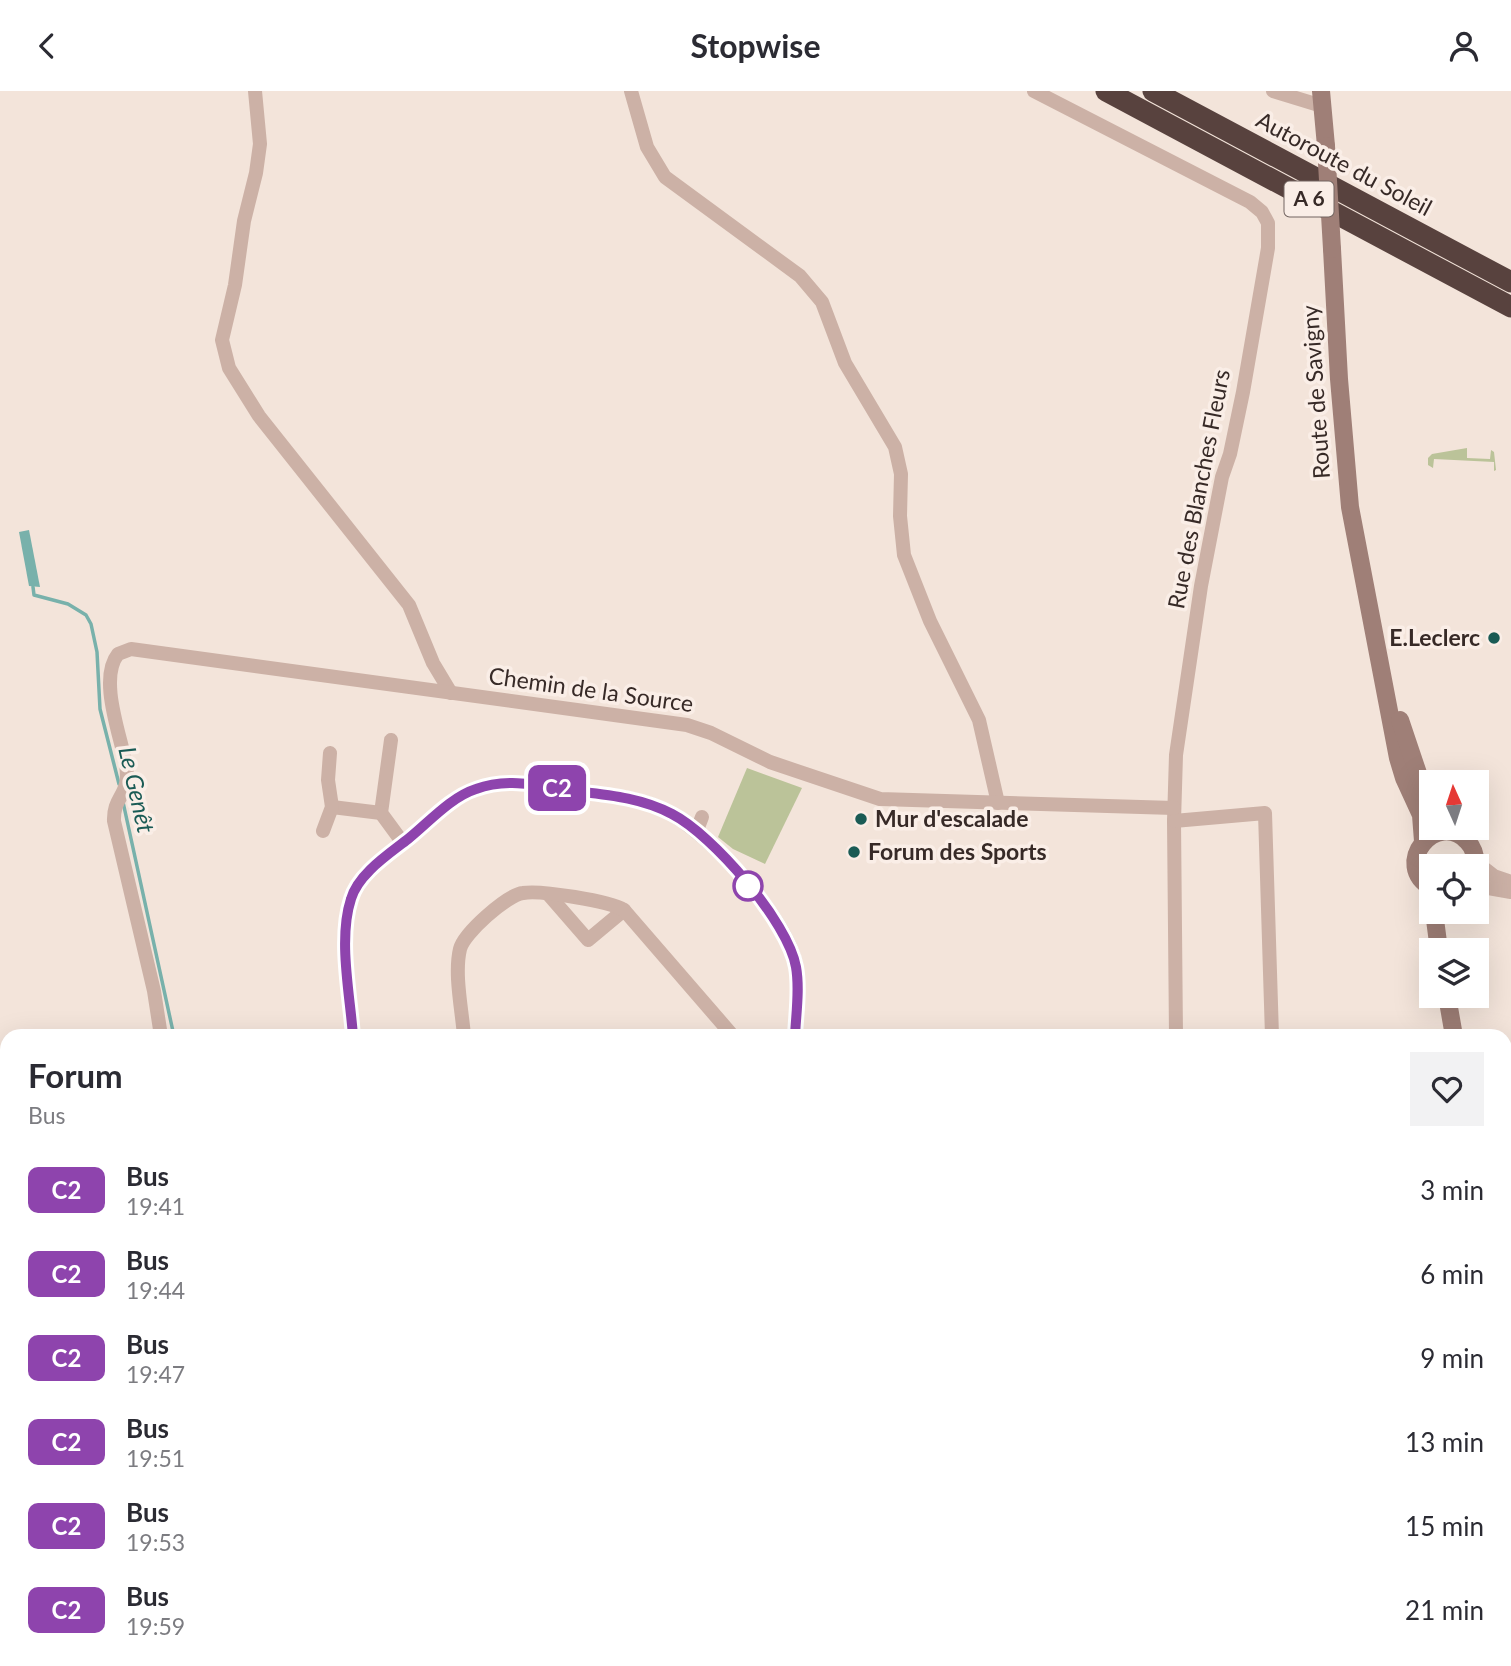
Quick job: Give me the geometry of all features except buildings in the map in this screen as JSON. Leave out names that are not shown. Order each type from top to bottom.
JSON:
[{"type":"highway","name":"Autoroute du Soleil","points":[[1106,91],[1511,307]]},
{"type":"highway","name":"Autoroute du Soleil","points":[[1153,91],[1511,282]]},
{"type":"main road","name":"Route de Savigny","points":[[1322,98],[1347,485],[1360,565],[1386,687],[1387,705],[1406,777],[1421,815],[1423,841],[1415,858],[1419,877]]},
{"type":"main road","name":"Route de Savigny","points":[[1406,777],[1419,794]]},
{"type":"main road","points":[[1436,924],[1438,938]]},
{"type":"main road","points":[[1437,931],[1439,924]]},
{"type":"main road","points":[[1449,1008],[1453,1029]]},
{"type":"street","points":[[255,91],[260,144],[244,221],[236,285],[222,340],[229,368],[259,416],[409,605],[433,663],[452,693]]},
{"type":"street","points":[[631,91],[647,147],[665,177],[800,276],[822,302],[845,363],[895,447],[901,474],[901,535],[906,563],[930,621],[979,720],[998,803]]},
{"type":"street","name":"Rue des Blanches Fleurs","points":[[1034,91],[1250,202],[1262,212],[1268,223],[1268,248],[1252,343],[1230,454],[1222,477],[1197,611],[1179,730],[1174,814],[1176,1029]]},
{"type":"street","points":[[1273,91],[1322,98]]},
{"type":"street","name":"Chemin de la Source","points":[[160,1029],[154,991],[114,821],[115,806],[122,796],[128,776],[110,678],[113,661],[118,654],[131,649],[687,725],[712,733],[731,750],[880,799],[1174,814],[1265,813],[1272,1029]]},
{"type":"street","points":[[391,740],[381,813],[403,843]]},
{"type":"street","points":[[323,831],[332,807],[328,780],[330,753]]},
{"type":"street","points":[[352,1029],[345,934],[351,896],[377,864],[463,794],[502,783],[519,782],[632,799],[699,824],[713,845],[771,913],[788,942],[796,970],[795,1029]]},
{"type":"street","points":[[332,807],[381,813]]},
{"type":"street","points":[[1489,873],[1511,882]]},
{"type":"street","points":[[1489,889],[1511,892]]},
{"type":"street","points":[[463,1029],[458,962],[464,939],[515,895],[528,892],[604,902],[624,910],[727,1029]]},
{"type":"street","points":[[548,894],[588,940],[624,910]]},
{"type":"green space","points":[[1467,448],[1467,458],[1490,459],[1491,450],[1494,452],[1496,470],[1494,471],[1494,462],[1434,459],[1433,468],[1428,465],[1428,458],[1432,454]]},
{"type":"green space","points":[[747,768],[802,788],[765,864],[733,849],[718,837]]},
{"type":"water","points":[[29,530],[40,587],[29,586],[19,532]]},
{"type":"waterway","name":"Le Genêt","points":[[33,587],[34,595],[68,604],[86,615],[91,624],[97,652],[100,709],[119,784]]},
{"type":"waterway","name":"Le Genêt","points":[[123,802],[172,1029]]},
{"type":"bus line","name":"C2","points":[[352,1029],[345,934],[351,896],[377,864],[463,794],[484,786],[519,782],[632,799],[654,805],[697,830],[713,845],[781,927],[796,970],[795,1029]]},
{"type":"place","name":"E.Leclerc","points":[[1494,638]]},
{"type":"place","name":"Mur d'escalade","points":[[861,819]]},
{"type":"place","name":"Forum des Sports","points":[[854,852]]}]
